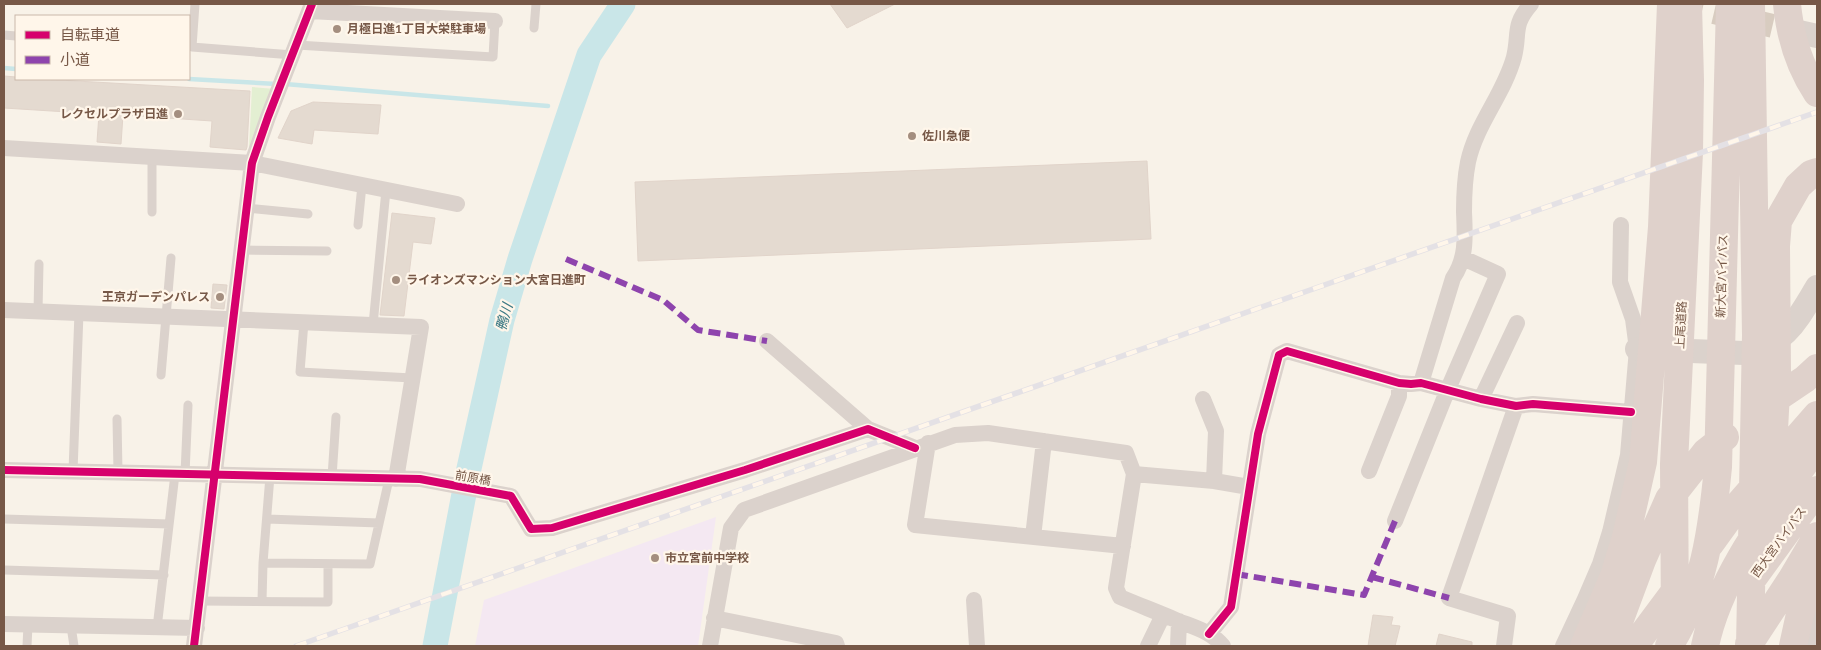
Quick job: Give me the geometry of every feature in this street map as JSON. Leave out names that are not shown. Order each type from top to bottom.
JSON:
[{"type":"highway","points":[[1584,646],[1614,576],[1626,537],[1643,462],[1662,227],[1671,4]]},
{"type":"highway","name":"上尾道路","points":[[1676,646],[1674,464],[1689,152],[1688,4]]},
{"type":"highway","name":"新大宮バイパス","points":[[1670,646],[1688,611],[1701,577],[1710,540],[1718,467],[1730,4]]},
{"type":"highway","points":[[1749,646],[1756,335],[1751,4]]},
{"type":"highway","points":[[1787,4],[1794,44],[1810,82],[1817,93]]},
{"type":"highway","points":[[1803,4],[1807,34]]},
{"type":"highway","points":[[1749,646],[1763,608],[1772,495],[1777,372],[1776,246],[1778,221],[1798,186],[1811,174],[1817,172]]},
{"type":"highway","points":[[1603,646],[1620,619],[1668,498],[1706,452],[1752,415],[1805,379],[1817,368]]},
{"type":"highway","points":[[1634,646],[1740,504],[1817,415]]},
{"type":"highway","points":[[1705,646],[1715,610],[1746,549],[1817,446]]},
{"type":"highway","points":[[1663,646],[1667,494],[1674,464]]},
{"type":"highway","name":"西大宮バイパス","points":[[1699,646],[1741,594],[1817,490]]},
{"type":"highway","points":[[1749,646],[1817,536]]},
{"type":"highway","points":[[1792,646],[1800,614],[1817,563]]},
{"type":"street","points":[[1420,383],[1453,278],[1460,268],[1463,258],[1468,162],[1478,131],[1509,73],[1514,55],[1518,22],[1531,4]]},
{"type":"street","points":[[194,646],[252,163],[311,8],[495,21]]},
{"type":"street","points":[[4,148],[252,163],[457,204]]},
{"type":"street","points":[[1563,646],[1585,599],[1610,532],[1628,455],[1637,349],[1633,318],[1620,282],[1621,225]]},
{"type":"street","points":[[1395,521],[1448,389],[1498,274],[1463,258]]},
{"type":"street","points":[[1637,349],[1744,353],[1761,350],[1782,337],[1798,318],[1817,287]]},
{"type":"street","points":[[4,310],[421,327],[392,479]]},
{"type":"street","points":[[1481,399],[1517,323]]},
{"type":"street","points":[[767,340],[868,429],[922,446]]},
{"type":"street","points":[[1209,634],[1231,607],[1258,434],[1279,354],[1287,351],[1399,383],[1420,383],[1516,406],[1533,404],[1631,412]]},
{"type":"street","points":[[1369,471],[1399,396],[1399,383]]},
{"type":"street","points":[[1203,399],[1216,431],[1214,481]]},
{"type":"street","points":[[1504,646],[1508,616],[1449,598],[1516,406]]},
{"type":"street","name":"前原橋","points":[[4,470],[420,479],[511,496],[532,530],[552,528],[745,470],[868,429]]},
{"type":"street","points":[[710,646],[731,528],[744,510],[955,435],[988,433],[1126,453],[1134,474],[1116,588],[1120,597],[1195,626],[1218,639],[1223,646]]},
{"type":"street","points":[[1033,537],[1044,442]]},
{"type":"street","points":[[922,446],[915,525],[1123,546]]},
{"type":"street","points":[[1134,474],[1214,481],[1249,487]]},
{"type":"street","points":[[974,600],[977,646]]},
{"type":"street","points":[[1810,646],[1811,629],[1817,607]]},
{"type":"street","points":[[1148,646],[1163,615]]},
{"type":"street","points":[[714,618],[836,643],[837,646]]},
{"type":"street","points":[[1178,646],[1179,621]]},
{"type":"street","points":[[4,624],[196,628]]},
{"type":"lane","points":[[195,4],[190,47],[493,57],[495,21]]},
{"type":"lane","points":[[534,28],[536,4]]},
{"type":"lane","points":[[152,157],[152,212]]},
{"type":"lane","points":[[358,225],[362,185]]},
{"type":"lane","points":[[373,325],[386,190]]},
{"type":"lane","points":[[246,208],[308,214]]},
{"type":"lane","points":[[241,250],[327,251]]},
{"type":"lane","points":[[161,375],[170,258]]},
{"type":"lane","points":[[38,264],[38,311]]},
{"type":"lane","points":[[73,471],[79,313]]},
{"type":"lane","points":[[304,322],[300,372],[412,378]]},
{"type":"lane","points":[[158,628],[170,524],[180,474],[188,405]]},
{"type":"lane","points":[[332,477],[336,417]]},
{"type":"lane","points":[[117,419],[118,472]]},
{"type":"lane","points":[[262,601],[270,476]]},
{"type":"lane","points":[[263,563],[370,564],[379,523],[392,479]]},
{"type":"lane","points":[[4,519],[170,524]]},
{"type":"lane","points":[[266,519],[379,523]]},
{"type":"lane","points":[[200,600],[328,602],[328,564]]},
{"type":"lane","points":[[4,570],[164,575]]},
{"type":"lane","points":[[27,646],[28,625]]},
{"type":"lane","points":[[71,626],[74,646]]},
{"type":"shaded area","name":"市立宮前中学校","points":[[716,517],[698,646],[475,646],[484,600]]},
{"type":"green space","points":[[252,87],[275,89],[249,149]]},
{"type":"building","points":[[830,4],[895,4],[847,28]]},
{"type":"building","name":"レクセルプラザ日進","points":[[4,76],[15,77],[15,80],[59,80],[250,91],[246,150],[210,147],[212,121],[123,115],[121,144],[97,142],[99,114],[4,108]]},
{"type":"building","points":[[313,102],[381,105],[378,134],[314,130],[312,144],[278,138],[291,111]]},
{"type":"building","points":[[1147,161],[1151,239],[638,261],[635,182]]},
{"type":"building","name":"ライオンズマンション大宮日進町","points":[[392,213],[435,218],[431,244],[413,242],[404,316],[380,315]]},
{"type":"building","name":"王京ガーデンパレス","points":[[213,284],[227,285],[224,309],[211,308]]},
{"type":"building","points":[[1373,615],[1393,617],[1391,625],[1400,626],[1395,646],[1368,646]]},
{"type":"building","points":[[1439,634],[1472,642],[1472,646],[1436,646]]},
{"type":"waterway","name":"鴨川","points":[[435,646],[468,473],[502,320],[520,259],[589,55],[623,4]]},
{"type":"waterway","points":[[4,68],[15,69]]},
{"type":"waterway","points":[[190,79],[277,84]]},
{"type":"waterway","points":[[285,84],[548,106]]},
{"type":"tunnel","points":[[1679,4],[1799,32]]},
{"type":"railway","points":[[296,646],[1817,112]]},
{"type":"marked path","points":[[566,259],[663,300],[698,330],[767,341]]},
{"type":"marked path","points":[[1236,574],[1364,595],[1395,521]]},
{"type":"marked path","points":[[1372,577],[1449,598]]},
{"type":"cycle path","points":[[194,646],[252,163],[312,4]]},
{"type":"cycle path","points":[[1209,634],[1231,607],[1258,434],[1279,355],[1287,351],[1399,383],[1421,383],[1516,406],[1533,404],[1631,412]]},
{"type":"cycle path","points":[[4,470],[420,479],[511,496],[531,529],[552,528],[745,470],[868,429],[915,448]]},
{"type":"place","name":"月極日進1丁目大栄駐車場","points":[[337,29]]},
{"type":"place","name":"レクセルプラザ日進","points":[[178,114]]},
{"type":"place","name":"佐川急便","points":[[912,136]]},
{"type":"place","name":"ライオンズマンション大宮日進町","points":[[396,280]]},
{"type":"place","name":"王京ガーデンパレス","points":[[220,297]]},
{"type":"place","name":"市立宮前中学校","points":[[655,558]]}]
